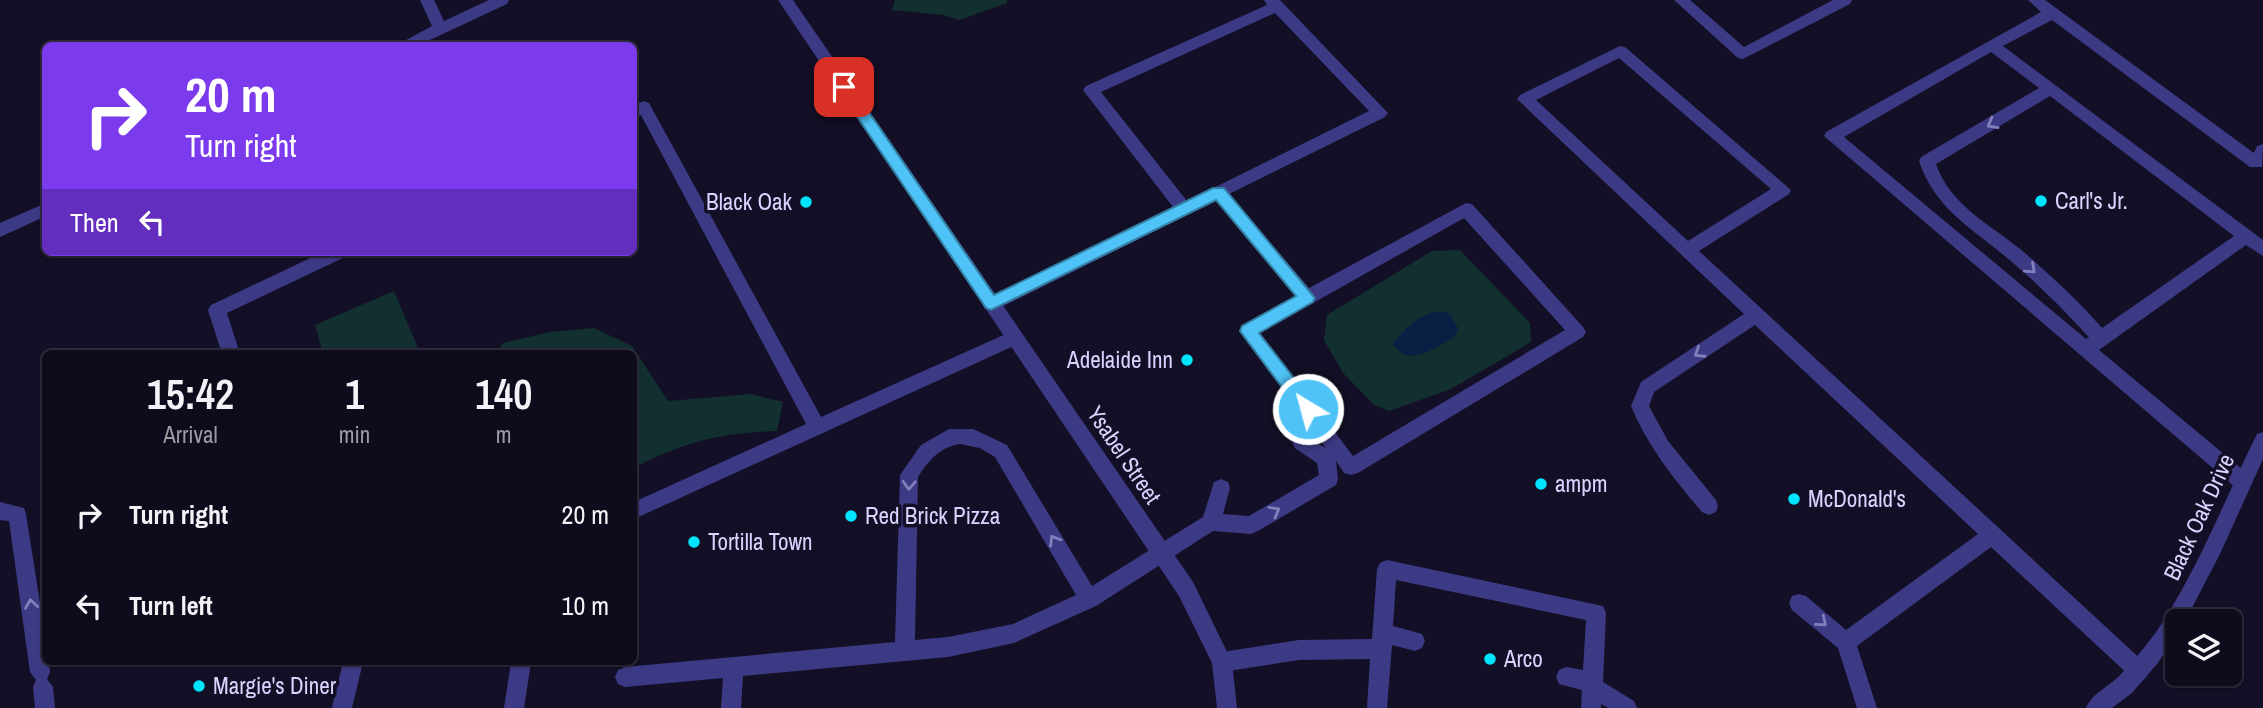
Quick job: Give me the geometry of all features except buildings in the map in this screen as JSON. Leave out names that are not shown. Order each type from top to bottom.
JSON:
[{"type":"street","points":[[427,0],[440,28]]},
{"type":"street","points":[[410,42],[502,0]]},
{"type":"street","name":"Ysabel Street","points":[[785,0],[1186,589],[1222,662],[1227,708]]},
{"type":"street","points":[[1681,0],[1742,54],[1844,0]]},
{"type":"street","points":[[2035,0],[2256,163],[2263,150]]},
{"type":"street","points":[[991,304],[1380,113],[1274,3],[1091,90],[1184,209]]},
{"type":"street","points":[[2052,13],[1832,136],[2242,481]]},
{"type":"street","points":[[1992,45],[2263,249]]},
{"type":"street","points":[[1686,250],[1783,191],[1620,51],[1525,99],[1686,250],[2139,671]]},
{"type":"street","points":[[2050,89],[1927,161],[1929,171],[1947,200],[2037,274],[2080,314],[2101,339]]},
{"type":"street","points":[[637,110],[644,107],[817,427]]},
{"type":"street","points":[[1218,192],[1307,298]]},
{"type":"street","points":[[625,677],[948,647],[1014,633],[1088,599],[1211,522],[1251,525],[1329,479],[1333,455],[1248,331],[1466,209],[1577,332],[1351,467],[1333,455],[1301,442]]},
{"type":"street","points":[[0,230],[42,211]]},
{"type":"street","points":[[2086,349],[2246,236]]},
{"type":"street","points":[[230,350],[217,310],[331,256]]},
{"type":"street","points":[[1709,506],[1662,452],[1640,406],[1647,387],[1756,315]]},
{"type":"street","points":[[637,510],[1014,338]]},
{"type":"street","points":[[905,651],[909,475],[918,459],[934,443],[951,437],[968,435],[987,441],[1001,451],[1088,599]]},
{"type":"street","name":"Black Oak Drive","points":[[2096,708],[2111,699],[2151,658],[2184,606],[2263,440]]},
{"type":"street","points":[[1211,522],[1221,488]]},
{"type":"street","points":[[0,511],[17,514],[43,689]]},
{"type":"street","points":[[1846,642],[1992,535]]},
{"type":"street","points":[[1377,708],[1387,569],[1596,613],[1592,692]]},
{"type":"street","points":[[1799,603],[1846,642],[1867,708]]},
{"type":"street","points":[[1222,662],[1299,650],[1415,640]]},
{"type":"street","points":[[341,708],[352,665]]},
{"type":"street","points":[[514,708],[521,665]]},
{"type":"street","points":[[731,708],[734,667]]},
{"type":"street","points":[[1566,677],[1627,708]]},
{"type":"green space","points":[[895,0],[1007,0],[1007,3],[959,20],[943,15],[892,10]]},
{"type":"green space","points":[[1460,250],[1530,323],[1531,342],[1451,389],[1389,411],[1374,405],[1343,373],[1324,340],[1327,315],[1432,251]]},
{"type":"green space","points":[[394,291],[419,350],[322,350],[315,325]]},
{"type":"green space","points":[[594,328],[632,346],[635,350],[499,350],[503,343],[550,332]]},
{"type":"green space","points":[[637,354],[668,401],[751,394],[783,402],[777,431],[703,440],[637,467]]},
{"type":"water","points":[[1440,311],[1450,314],[1458,328],[1455,337],[1423,354],[1415,355],[1399,351],[1393,344],[1414,322]]},
{"type":"place","name":"Carl's Jr.","points":[[2041,201]]},
{"type":"place","name":"Black Oak","points":[[806,202]]},
{"type":"place","name":"Adelaide Inn","points":[[1187,360]]},
{"type":"place","name":"ampm","points":[[1541,484]]},
{"type":"place","name":"McDonald's","points":[[1794,499]]},
{"type":"place","name":"Red Brick Pizza","points":[[851,516]]},
{"type":"place","name":"Tortilla Town","points":[[694,542]]},
{"type":"place","name":"Arco","points":[[1490,659]]},
{"type":"place","name":"Margie's Diner","points":[[199,686]]},
{"type":"route","points":[[844,87],[991,304],[1218,192],[1307,298],[1248,331],[1308,409]]}]
